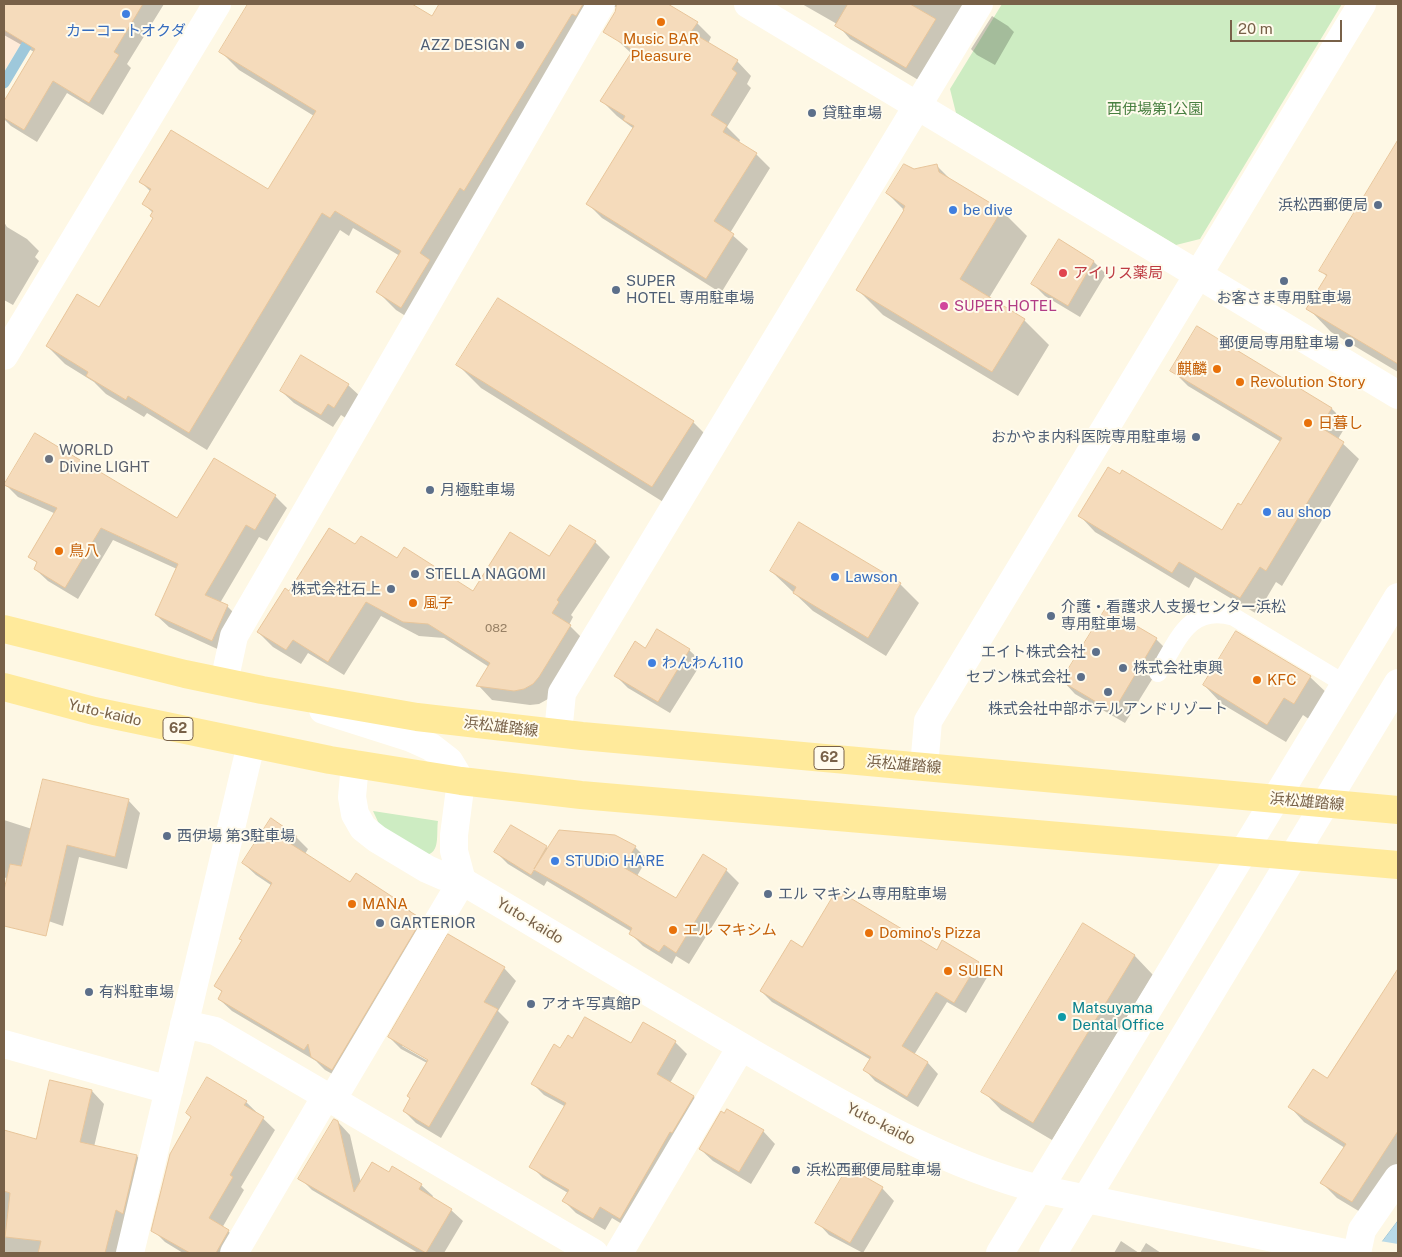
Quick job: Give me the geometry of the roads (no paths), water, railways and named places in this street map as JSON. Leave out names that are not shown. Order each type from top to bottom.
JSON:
[{"type":"main road","name":"62","points":[[4,629],[262,690]]},
{"type":"main road","name":"Yuto-kaido","points":[[4,687],[94,711],[354,764]]},
{"type":"main road","name":"浜松雄踏線","points":[[262,690],[417,716],[558,733],[1398,810]]},
{"type":"main road","name":"62","points":[[354,764],[461,781],[581,795],[1398,864]]},
{"type":"street","points":[[4,356],[217,4]]},
{"type":"street","points":[[224,682],[234,636],[601,4]]},
{"type":"street","points":[[748,4],[1398,395]]},
{"type":"street","points":[[558,733],[562,693],[979,4]]},
{"type":"street","points":[[924,767],[928,721],[1362,4]]},
{"type":"street","points":[[1000,1253],[1398,597]]},
{"type":"street","points":[[1053,1253],[1398,683]]},
{"type":"street","points":[[234,1253],[462,880],[454,851],[454,835],[461,781],[449,761],[431,747],[411,738],[262,690]]},
{"type":"street","points":[[130,1253],[251,744]]},
{"type":"street","name":"Yuto-kaido","points":[[354,764],[352,797],[354,814],[363,828],[377,839],[427,869],[443,876],[462,880],[741,1047],[836,1101],[930,1149],[1007,1181],[1345,1253]]},
{"type":"street","points":[[184,1024],[215,1030],[594,1253]]},
{"type":"street","points":[[4,1044],[169,1090]]},
{"type":"street","points":[[619,1253],[741,1047]]},
{"type":"street","points":[[1357,1253],[1362,1230],[1398,1178]]},
{"type":"lane","points":[[1158,673],[1184,630],[1194,620],[1207,614],[1221,613],[1234,617],[1345,684]]},
{"type":"water","points":[[1398,1221],[1398,1253],[1374,1253]]},
{"type":"waterway","points":[[4,83],[35,31]]},
{"type":"place","name":"カーコートオクダ","points":[[126,14]]},
{"type":"place","name":"Music BAR Pleasure","points":[[661,22]]},
{"type":"place","name":"AZZ DESIGN","points":[[520,45]]},
{"type":"place","name":"貸駐車場","points":[[812,113]]},
{"type":"place","name":"浜松西郵便局","points":[[1378,205]]},
{"type":"place","name":"be dive","points":[[953,210]]},
{"type":"place","name":"アイリス薬局","points":[[1063,273]]},
{"type":"place","name":"お客さま専用駐車場","points":[[1284,281]]},
{"type":"place","name":"SUPER HOTEL 専用駐車場","points":[[616,290]]},
{"type":"place","name":"SUPER HOTEL","points":[[944,306]]},
{"type":"place","name":"郵便局専用駐車場","points":[[1349,343]]},
{"type":"place","name":"麒麟","points":[[1217,369]]},
{"type":"place","name":"Revolution Story","points":[[1240,382]]},
{"type":"place","name":"日暮し","points":[[1308,423]]},
{"type":"place","name":"おかやま内科医院専用駐車場","points":[[1196,437]]},
{"type":"place","name":"WORLD Divine LIGHT","points":[[49,459]]},
{"type":"place","name":"月極駐車場","points":[[430,490]]},
{"type":"place","name":"au shop","points":[[1267,512]]},
{"type":"place","name":"鳥八","points":[[59,551]]},
{"type":"place","name":"STELLA NAGOMI","points":[[415,574]]},
{"type":"place","name":"Lawson","points":[[835,577]]},
{"type":"place","name":"株式会社石上","points":[[391,589]]},
{"type":"place","name":"風子","points":[[413,603]]},
{"type":"place","name":"介護・看護求人支援センター浜松 専用駐車場","points":[[1051,616]]},
{"type":"place","name":"エイト株式会社","points":[[1096,652]]},
{"type":"place","name":"わんわん110","points":[[652,663]]},
{"type":"place","name":"株式会社東興","points":[[1123,668]]},
{"type":"place","name":"セブン株式会社","points":[[1081,677]]},
{"type":"place","name":"KFC","points":[[1257,680]]},
{"type":"place","name":"株式会社中部ホテルアンドリゾート","points":[[1108,692]]},
{"type":"place","name":"西伊場 第3駐車場","points":[[167,836]]},
{"type":"place","name":"STUDiO HARE","points":[[555,861]]},
{"type":"place","name":"エル マキシム専用駐車場","points":[[768,894]]},
{"type":"place","name":"MANA","points":[[352,904]]},
{"type":"place","name":"GARTERIOR","points":[[380,923]]},
{"type":"place","name":"エル マキシム","points":[[673,930]]},
{"type":"place","name":"Domino's Pizza","points":[[869,933]]},
{"type":"place","name":"SUIEN","points":[[948,971]]},
{"type":"place","name":"有料駐車場","points":[[89,992]]},
{"type":"place","name":"アオキ写真館P","points":[[531,1004]]},
{"type":"place","name":"Matsuyama Dental Office","points":[[1062,1017]]},
{"type":"place","name":"浜松西郵便局駐車場","points":[[796,1170]]},
{"type":"park label","name":"西伊場第1公園","points":[[1155,109]]}]
